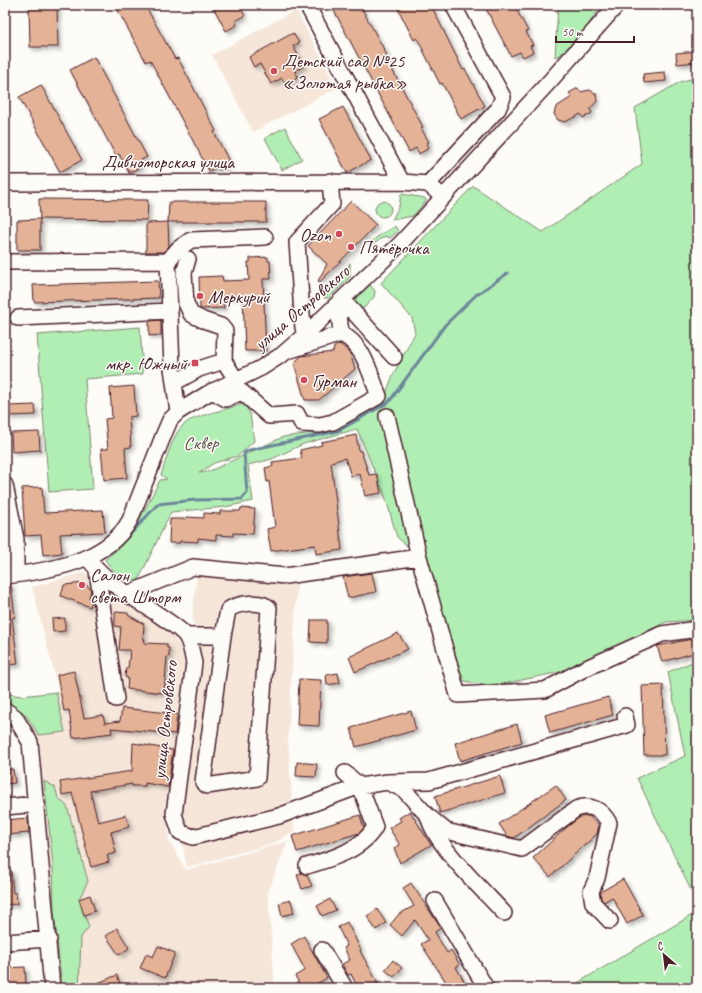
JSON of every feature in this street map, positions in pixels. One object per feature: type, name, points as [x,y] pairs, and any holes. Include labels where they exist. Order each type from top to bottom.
[{"type":"street","points":[[307,5],[402,182]]},
{"type":"street","points":[[442,196],[428,184],[498,109],[503,97],[454,5]]},
{"type":"street","name":"улица Островского","points":[[11,575],[50,569],[87,557],[103,549],[124,530],[130,520],[170,420],[178,412],[212,392],[237,381],[286,352],[341,306],[550,81],[617,5]]},
{"type":"street","points":[[307,333],[303,328],[297,242],[332,204],[330,181]]},
{"type":"street","name":"Дивноморская улица","points":[[5,183],[330,181],[402,182],[428,184]]},
{"type":"street","points":[[178,412],[174,383],[168,261],[178,249],[191,240],[265,237]]},
{"type":"street","points":[[188,260],[184,273],[186,303],[191,314],[221,326],[224,331],[224,361],[237,381]]},
{"type":"street","points":[[5,262],[168,261]]},
{"type":"street","points":[[341,334],[341,306],[348,307],[394,357]]},
{"type":"street","points":[[18,318],[170,311]]},
{"type":"street","points":[[212,392],[226,400],[242,392],[269,416],[297,414],[302,424],[320,425],[333,422],[378,396],[359,348],[351,338],[341,334],[286,352]]},
{"type":"street","points":[[174,383],[199,369],[224,361]]},
{"type":"street","points":[[387,416],[419,558],[458,695],[545,690],[584,669],[662,634],[697,629]]},
{"type":"street","points":[[5,485],[16,539],[11,575]]},
{"type":"street","name":"улица Островского","points":[[87,557],[97,571],[111,584],[173,625],[186,636],[191,649],[194,663],[174,814],[180,832],[192,837],[279,816],[360,786]]},
{"type":"street","points":[[127,594],[193,567],[285,576],[419,558]]},
{"type":"street","points":[[97,571],[116,699]]},
{"type":"street","points":[[244,603],[266,605],[269,608],[257,778],[207,786],[203,782],[223,636],[228,610],[235,605],[244,603]]},
{"type":"street","points":[[186,636],[223,636]]},
{"type":"street","points":[[5,710],[15,717],[30,742],[37,804],[52,988]]},
{"type":"street","points":[[360,786],[388,782],[429,781],[627,725],[625,716]]},
{"type":"street","points":[[307,866],[336,858],[370,836],[375,827],[360,786],[345,773]]},
{"type":"street","points":[[388,782],[404,790],[428,816],[446,831],[522,849],[576,809],[584,805],[597,810],[609,823],[597,878],[591,891],[593,903],[610,921]]},
{"type":"street","points":[[5,807],[37,804]]},
{"type":"street","points":[[428,816],[432,830],[440,843],[504,913]]},
{"type":"street","points":[[435,901],[486,988]]},
{"type":"street","points":[[5,942],[49,939]]},
{"type":"street","points":[[322,950],[345,988]]},
{"type":"shaded area","name":"Детский сад №25 «Золотая рыбка»","points":[[296,10],[337,88],[253,132],[212,55]]},
{"type":"shaded area","points":[[197,570],[297,585],[288,739],[294,831],[272,844],[187,867],[176,814],[199,635],[192,621]]},
{"type":"shaded area","points":[[84,572],[101,586],[170,628],[189,662],[168,819],[169,841],[186,870],[288,841],[268,892],[275,988],[59,988],[36,740],[5,704],[5,700],[59,692],[32,587]]},
{"type":"green space","points":[[558,5],[595,5],[598,10],[585,30],[559,56],[555,57]]},
{"type":"green space","name":"Сквер","points":[[697,77],[697,620],[666,622],[565,671],[493,686],[464,681],[416,533],[407,546],[397,537],[386,499],[357,429],[303,444],[272,459],[248,465],[253,501],[225,507],[171,512],[138,581],[117,575],[105,560],[122,545],[140,519],[160,480],[167,479],[161,475],[177,432],[182,426],[191,420],[205,415],[244,404],[250,414],[254,441],[238,456],[214,463],[199,473],[210,471],[283,437],[322,432],[384,399],[393,375],[415,333],[412,318],[381,283],[473,186],[543,232],[642,164],[635,108],[680,82]]},
{"type":"green space","points":[[285,127],[302,159],[282,170],[265,138]]},
{"type":"green space","points":[[401,194],[425,198],[426,201],[413,216],[392,220],[399,206]]},
{"type":"green space","points":[[380,201],[386,201],[391,206],[389,215],[386,217],[380,217],[375,212],[375,206]]},
{"type":"green space","points":[[395,226],[398,231],[390,238],[385,236],[374,244],[370,243],[381,234]]},
{"type":"green space","points":[[350,263],[350,277],[329,298],[324,298],[346,272]]},
{"type":"green space","points":[[370,285],[375,291],[374,297],[363,309],[357,308],[352,302]]},
{"type":"green space","points":[[140,327],[143,374],[85,379],[93,489],[49,492],[37,335]]},
{"type":"green space","points":[[697,660],[697,903],[637,778],[685,756],[668,672]]},
{"type":"green space","points":[[5,688],[8,694],[22,696],[56,692],[65,732],[39,735],[25,714],[5,701]]},
{"type":"green space","points":[[44,781],[55,787],[58,798],[67,806],[88,881],[79,899],[89,927],[81,937],[79,988],[62,988],[54,910],[53,864]]},
{"type":"green space","points":[[697,912],[697,988],[569,988]]},
{"type":"building","points":[[29,5],[57,5],[58,47],[30,47]]},
{"type":"building","points":[[115,5],[145,5],[175,59],[178,58],[216,131],[214,132],[229,161],[226,162],[228,166],[219,170],[217,167],[209,171],[150,60],[146,62]]},
{"type":"building","points":[[212,5],[239,5],[245,16],[235,21],[237,25],[226,31]]},
{"type":"building","points":[[331,5],[360,5],[423,127],[421,128],[429,142],[427,143],[429,148],[419,154],[416,148],[409,152]]},
{"type":"building","points":[[396,5],[431,5],[463,70],[465,69],[485,106],[461,119],[442,83],[440,84],[417,38],[414,40]]},
{"type":"building","points":[[484,5],[514,5],[528,31],[526,32],[533,45],[530,46],[533,52],[523,57],[520,52],[511,56]]},
{"type":"building","points":[[293,33],[299,43],[293,46],[304,66],[295,71],[298,77],[285,84],[282,78],[271,84],[260,64],[254,67],[249,57]]},
{"type":"building","points":[[697,51],[697,62],[677,64],[676,53]]},
{"type":"building","points":[[94,57],[147,157],[139,161],[142,166],[129,173],[119,154],[116,156],[70,70]]},
{"type":"building","points":[[665,72],[666,81],[644,83],[643,74]]},
{"type":"building","points":[[41,85],[82,160],[60,172],[19,97]]},
{"type":"building","points":[[578,88],[580,92],[590,90],[596,94],[597,101],[590,109],[592,113],[583,118],[581,114],[565,122],[558,120],[554,114],[556,107],[572,97],[569,93]]},
{"type":"building","points":[[343,107],[371,160],[347,173],[319,119]]},
{"type":"building","points":[[39,199],[148,200],[147,220],[40,219]]},
{"type":"building","points":[[351,201],[376,225],[320,282],[318,281],[327,264],[308,246]]},
{"type":"building","points":[[169,202],[266,202],[266,222],[168,222]]},
{"type":"building","points":[[40,219],[40,250],[17,250],[17,220]]},
{"type":"building","points":[[168,222],[169,246],[164,252],[146,252],[146,223]]},
{"type":"building","points":[[268,257],[268,261],[270,261],[271,279],[263,279],[266,351],[245,351],[243,296],[223,297],[224,308],[200,309],[199,277],[222,276],[223,281],[249,280],[248,262],[250,262],[250,258]]},
{"type":"building","points":[[158,281],[159,298],[34,302],[33,285]]},
{"type":"building","points":[[161,320],[161,335],[149,336],[149,321]]},
{"type":"building","points":[[340,344],[350,353],[355,369],[319,400],[305,400],[294,363],[301,356],[333,352],[334,347]]},
{"type":"building","points":[[134,386],[136,416],[129,417],[131,447],[125,448],[127,478],[104,480],[101,449],[108,449],[105,419],[112,418],[110,388]]},
{"type":"building","points":[[35,405],[36,415],[8,416],[7,406]]},
{"type":"building","points":[[39,432],[40,450],[12,452],[11,433]]},
{"type":"building","points":[[356,435],[359,451],[361,451],[369,475],[377,474],[381,493],[365,496],[360,474],[351,476],[345,458],[331,462],[342,550],[316,554],[315,545],[271,551],[267,529],[275,527],[269,481],[267,482],[265,468],[273,466],[272,462],[302,458],[300,450],[322,445],[321,442]]},
{"type":"building","points":[[42,487],[44,513],[103,510],[105,532],[60,534],[62,553],[43,555],[41,535],[25,536],[22,488]]},
{"type":"building","points":[[241,508],[255,509],[253,534],[233,533],[233,536],[216,535],[216,540],[198,538],[198,542],[180,541],[180,543],[169,543],[170,519],[185,519],[186,517],[204,518],[204,513],[220,514],[220,511],[240,511]]},
{"type":"building","points":[[372,573],[376,592],[348,598],[343,577]]},
{"type":"building","points":[[85,583],[91,590],[89,598],[92,600],[90,607],[61,596],[64,585]]},
{"type":"building","points":[[11,584],[15,617],[12,618],[18,664],[5,665],[5,585]]},
{"type":"building","points":[[115,612],[128,613],[128,615],[144,624],[144,643],[167,644],[167,648],[169,648],[169,657],[167,657],[164,693],[127,689],[128,678],[125,677],[126,668],[128,668],[130,650],[119,650],[121,627],[115,626]]},
{"type":"building","points":[[65,618],[65,631],[53,632],[52,619]]},
{"type":"building","points":[[311,620],[327,620],[327,643],[310,642]]},
{"type":"building","points":[[398,633],[408,649],[355,672],[349,657]]},
{"type":"building","points":[[697,638],[697,652],[662,662],[657,646]]},
{"type":"building","points":[[74,671],[84,718],[103,715],[105,723],[120,721],[122,708],[177,714],[175,734],[111,728],[112,733],[73,738],[69,710],[64,711],[57,675]]},
{"type":"building","points":[[338,673],[340,683],[327,685],[326,675]]},
{"type":"building","points":[[299,679],[321,680],[319,726],[297,725]]},
{"type":"building","points":[[663,685],[665,755],[644,755],[642,686]]},
{"type":"building","points":[[608,697],[613,715],[550,733],[545,715]]},
{"type":"building","points":[[411,711],[416,730],[356,747],[351,728]]},
{"type":"building","points":[[517,724],[522,742],[460,761],[455,743]]},
{"type":"building","points":[[133,743],[173,750],[168,787],[145,783],[145,786],[132,786],[132,784],[90,791],[98,822],[126,815],[129,827],[111,832],[116,853],[107,855],[109,862],[91,867],[72,793],[62,795],[60,782],[132,771]]},
{"type":"building","points":[[297,762],[317,764],[316,777],[296,776]]},
{"type":"building","points":[[5,769],[13,769],[15,783],[5,784]]},
{"type":"building","points":[[500,776],[505,793],[440,813],[435,796]]},
{"type":"building","points":[[556,785],[566,800],[514,838],[507,836],[499,824]]},
{"type":"building","points":[[410,811],[431,845],[400,863],[394,848],[400,845],[389,828],[401,821],[399,818]]},
{"type":"building","points":[[360,815],[364,828],[359,833],[297,852],[292,836]]},
{"type":"building","points":[[589,816],[599,825],[597,834],[550,877],[533,858],[580,817]]},
{"type":"building","points":[[28,818],[29,833],[5,835],[5,820]]},
{"type":"building","points":[[5,870],[11,870],[13,893],[16,893],[17,904],[5,905]]},
{"type":"building","points":[[302,873],[307,875],[312,886],[302,889],[297,875]]},
{"type":"building","points":[[623,879],[643,915],[627,924],[612,897],[604,902],[601,899],[600,892]]},
{"type":"building","points":[[411,883],[441,928],[435,932],[447,953],[451,950],[460,965],[456,967],[468,988],[450,988],[421,944],[428,940],[415,920],[402,936],[390,925],[399,914],[414,906],[403,888]]},
{"type":"building","points":[[90,895],[95,911],[84,915],[79,899]]},
{"type":"building","points":[[330,899],[336,910],[322,916],[317,906]]},
{"type":"building","points":[[291,900],[294,913],[282,916],[279,903]]},
{"type":"building","points":[[377,909],[386,923],[376,930],[367,916]]},
{"type":"building","points":[[347,922],[361,950],[360,951],[378,983],[368,988],[358,988],[351,974],[348,975],[342,964],[350,960],[344,948],[347,946],[338,927]]},
{"type":"building","points":[[117,928],[129,948],[119,955],[106,936]]},
{"type":"building","points":[[304,936],[327,978],[309,988],[302,988],[295,976],[305,970],[291,944]]},
{"type":"building","points":[[158,946],[175,953],[165,978],[140,968],[146,954],[153,957]]},
{"type":"building","points":[[393,960],[402,968],[394,977],[385,970]]},
{"type":"building","points":[[25,967],[26,984],[5,986],[5,968]]},
{"type":"building","points":[[117,975],[122,988],[86,988]]},
{"type":"waterway","points":[[125,540],[158,504],[195,500],[242,499],[247,493],[244,453],[249,450],[338,431],[389,402],[445,325],[476,295],[508,273]]},
{"type":"place","name":"Детский сад №25 «Золотая рыбка»","points":[[274,71]]},
{"type":"place","name":"Ozon","points":[[339,234]]},
{"type":"place","name":"Пятёрочка","points":[[351,247]]},
{"type":"place","name":"Меркурий","points":[[200,296]]},
{"type":"place","name":"мкр. Южный","points":[[195,363]]},
{"type":"place","name":"Гурман","points":[[304,380]]},
{"type":"place","name":"Салон света Шторм","points":[[82,585]]}]
